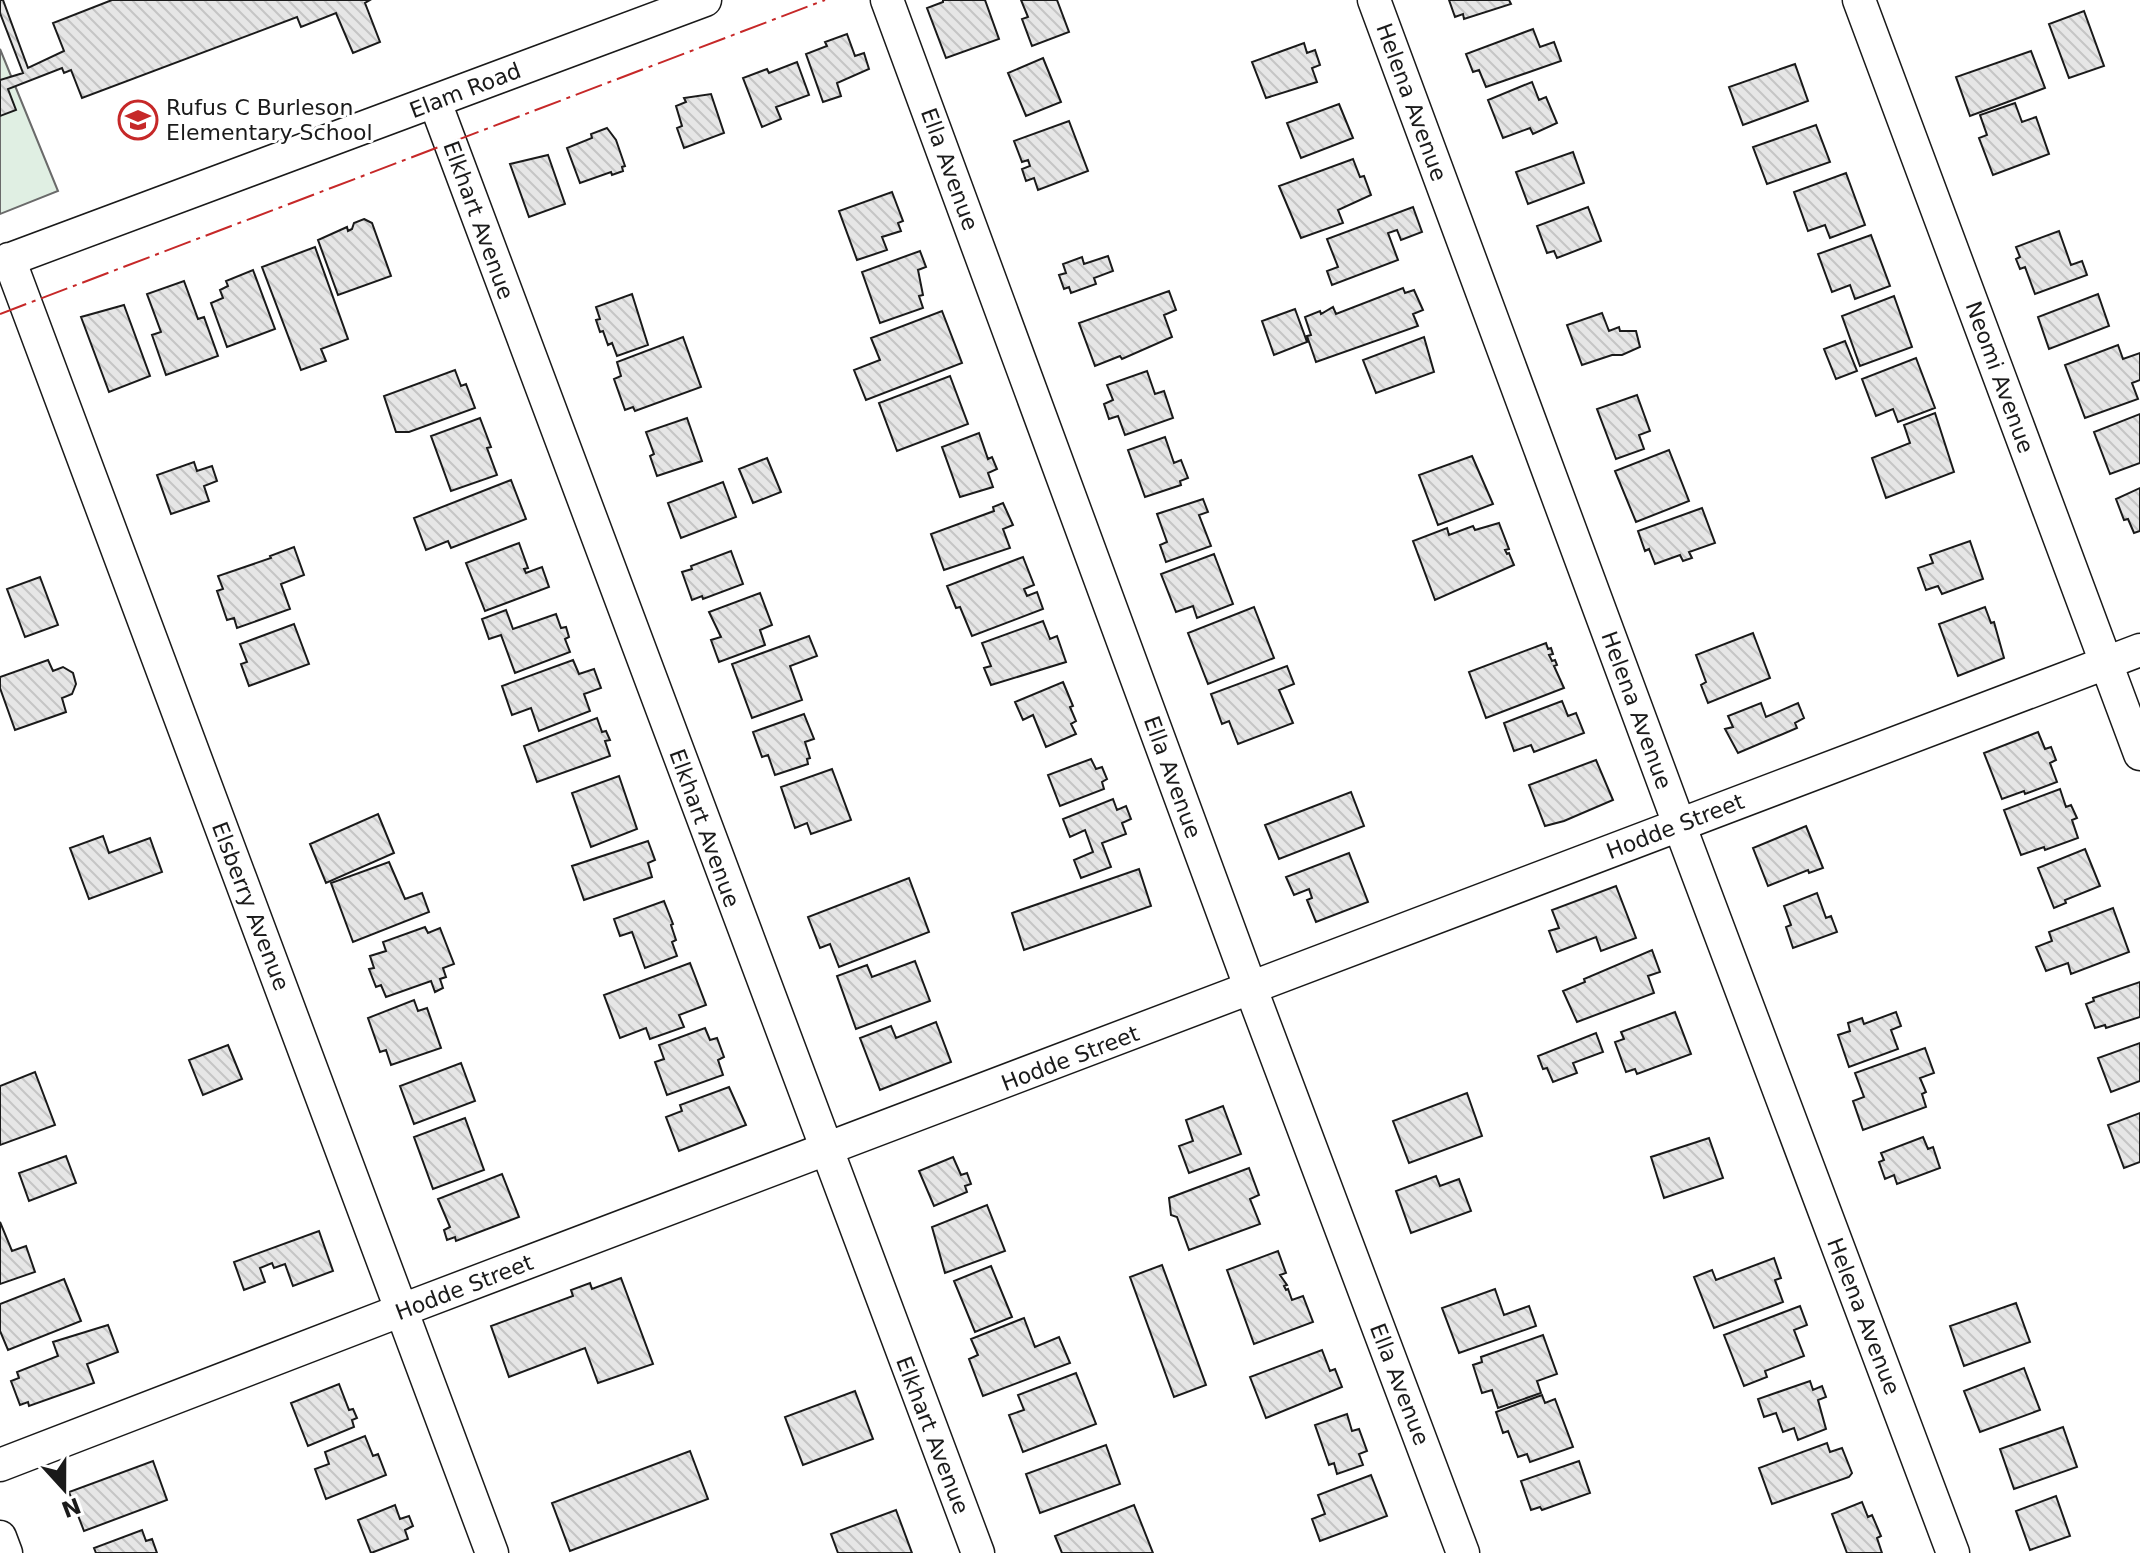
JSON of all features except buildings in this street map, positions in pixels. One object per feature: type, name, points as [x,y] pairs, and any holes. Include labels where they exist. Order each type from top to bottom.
[{"type":"street","name":"Elam Road","points":[[4,261],[705,0]]},
{"type":"street","name":"Ella Avenue","points":[[887,0],[1251,989],[1463,1553]]},
{"type":"street","name":"Helena Avenue","points":[[1374,0],[1953,1553]]},
{"type":"street","name":"Neomi Avenue","points":[[1859,0],[2140,754]]},
{"type":"street","name":"Elkhart Avenue","points":[[435,102],[978,1553]]},
{"type":"street","name":"Elsberry Avenue","points":[[4,261],[492,1553]]},
{"type":"street","name":"Hodde Street","points":[[0,1465],[2140,650]]},
{"type":"street","points":[[0,1537],[6,1553]]},
{"type":"green space","points":[[0,49],[58,191],[0,214]]},
{"type":"power","points":[[0,314],[825,0]]},
{"type":"place","name":"Rufus C Burleson Elementary School","points":[[138,120]]}]
